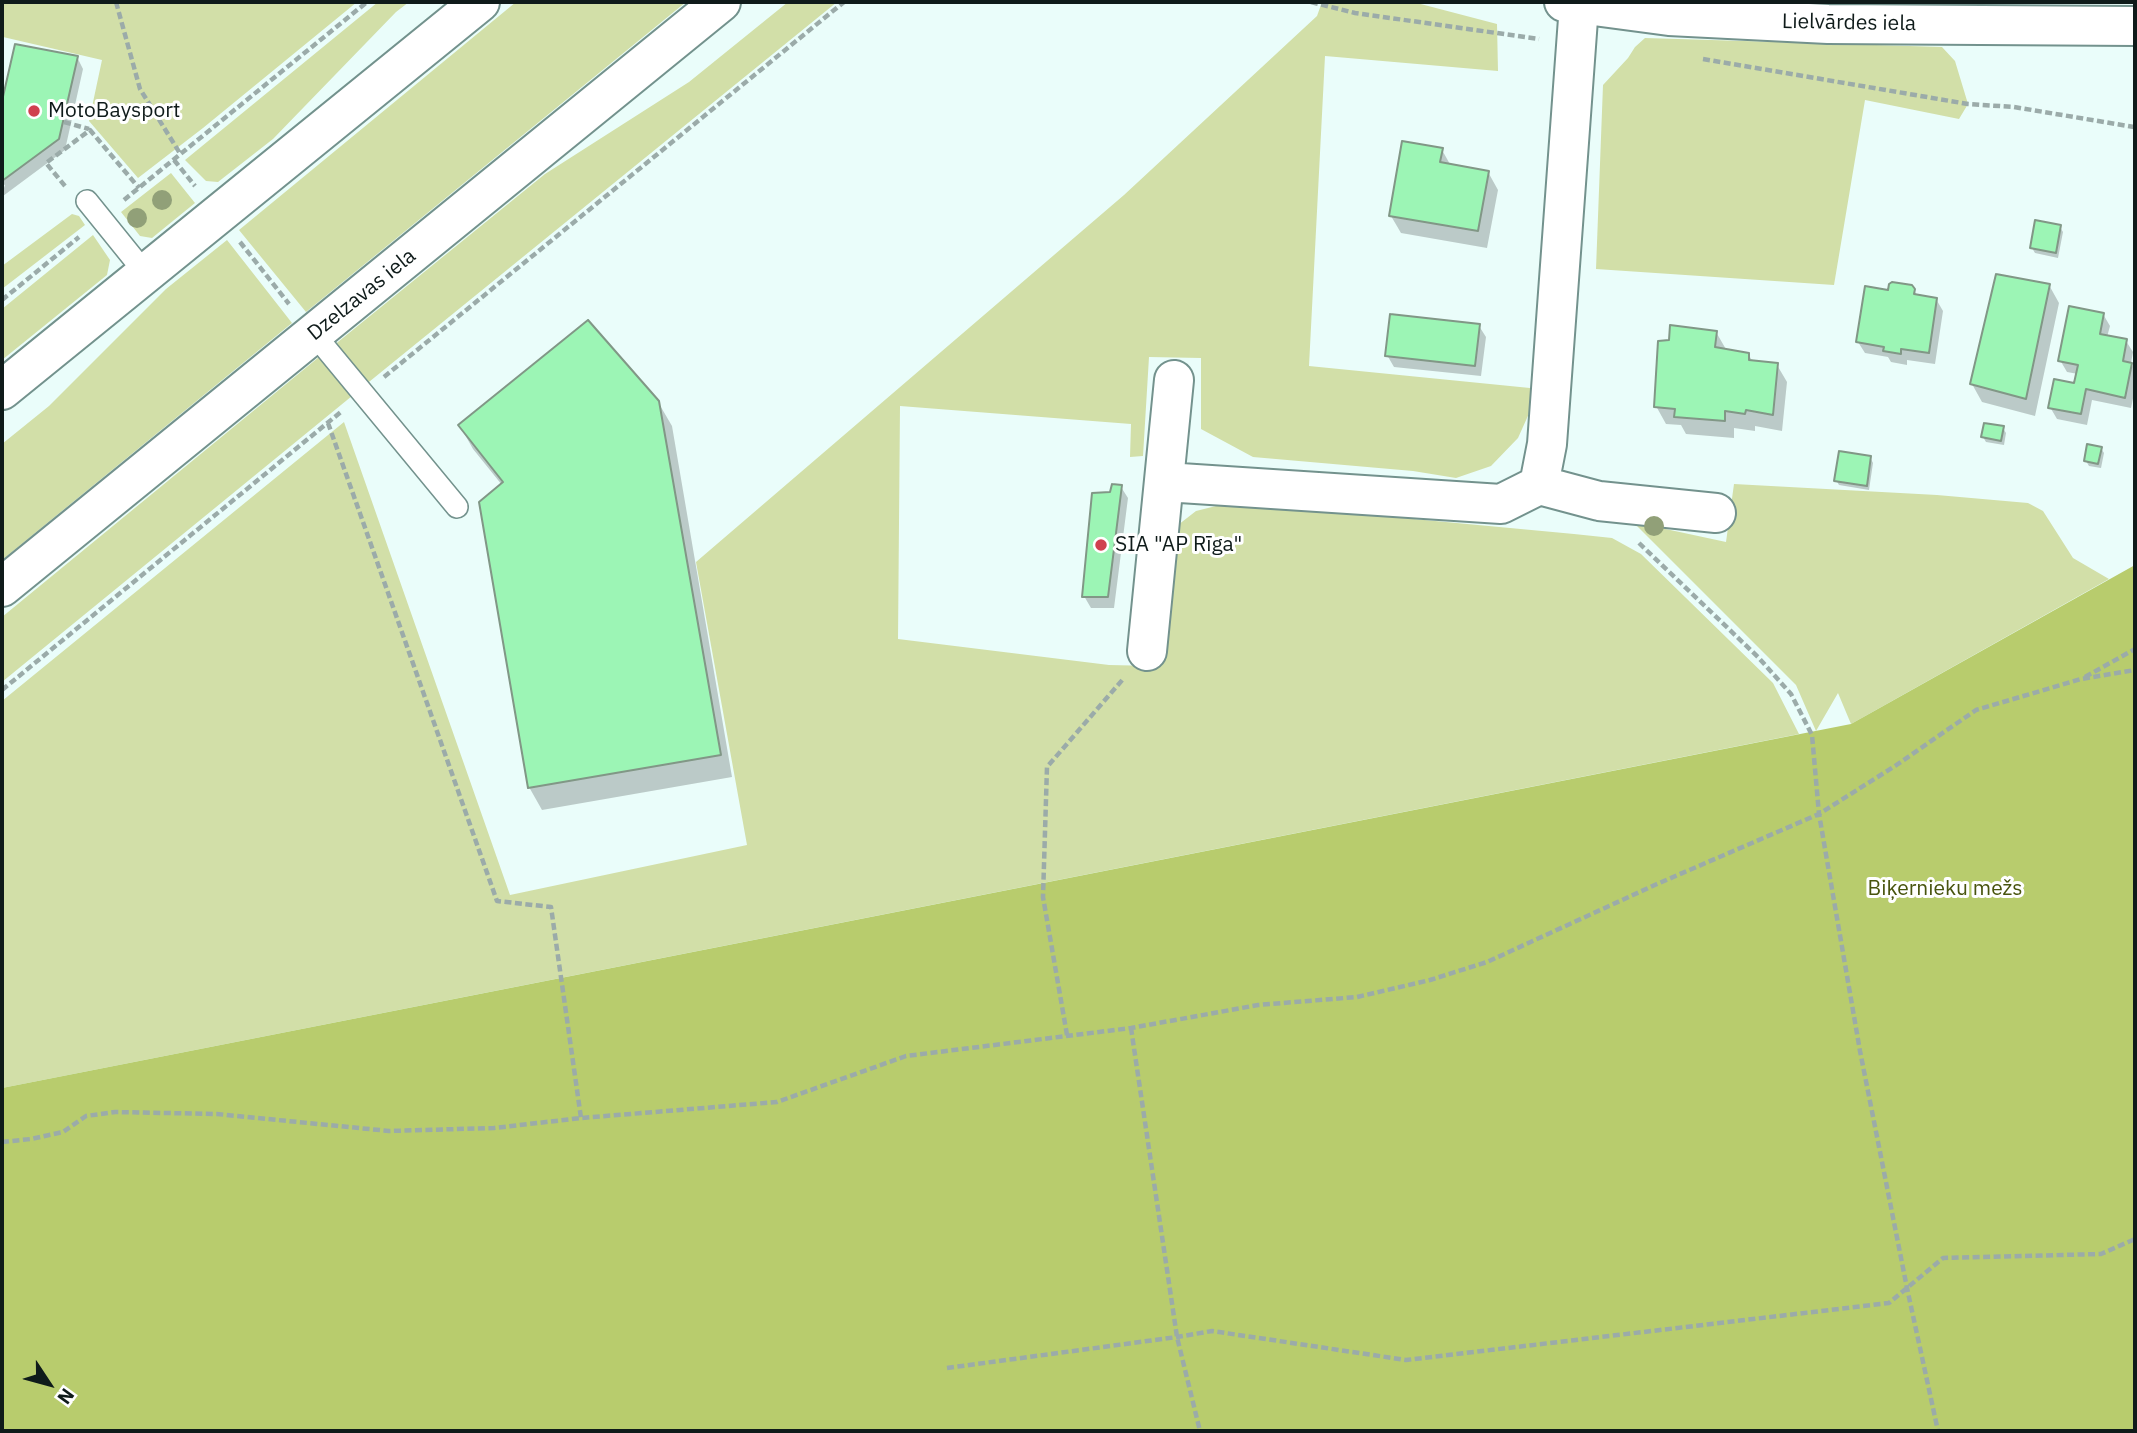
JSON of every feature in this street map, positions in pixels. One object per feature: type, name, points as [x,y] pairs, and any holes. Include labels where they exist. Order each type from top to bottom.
[{"type":"street","points":[[2,390],[480,2]]},
{"type":"street","name":"Dzelzavas iela","points":[[2,587],[721,2]]},
{"type":"street","points":[[1539,485],[1547,444],[1575,44],[1572,3]]},
{"type":"street","name":"Lielvārdes iela","points":[[1572,3],[1668,16],[1815,23],[2112,18]]},
{"type":"street","points":[[1147,651],[1174,380]]},
{"type":"street","points":[[1165,482],[1501,504],[1539,485],[1599,501],[1716,513]]},
{"type":"lane","points":[[78,196],[146,274]]},
{"type":"lane","points":[[314,334],[457,507]]},
{"type":"path","points":[[116,2],[140,89],[181,155]]},
{"type":"path","points":[[119,9],[121,2]]},
{"type":"path","points":[[2,300],[367,2]]},
{"type":"path","points":[[2,690],[844,2]]},
{"type":"path","points":[[1311,2],[1355,13],[1575,44]]},
{"type":"path","points":[[1701,58],[1968,104],[2014,107],[2134,127]]},
{"type":"path","points":[[64,122],[90,130],[139,188]]},
{"type":"path","points":[[78,196],[46,163],[90,130]]},
{"type":"path","points":[[174,160],[314,334]]},
{"type":"path","points":[[328,423],[497,901],[551,907],[581,1118]]},
{"type":"path","points":[[1599,501],[1619,524],[1758,657],[1791,694],[1812,735],[1819,814],[1860,1051],[1938,1431]]},
{"type":"path","points":[[2081,679],[2135,649]]},
{"type":"path","points":[[1066,1035],[1043,897],[1047,767],[1147,651]]},
{"type":"path","points":[[2,1142],[62,1132],[86,1116],[115,1112],[217,1114],[389,1131],[494,1128],[778,1102],[906,1056],[1131,1028],[1258,1005],[1357,997],[1430,980],[1487,962],[1819,814],[1976,710],[2081,679],[2135,670]]},
{"type":"path","points":[[1131,1028],[1177,1337],[1200,1431]]},
{"type":"path","points":[[947,1368],[1212,1331],[1406,1360],[1889,1303],[1943,1258],[2101,1254],[2135,1239]]},
{"type":"green space","points":[[2,2],[357,2],[138,178],[89,121],[102,60],[3,37],[2,39]]},
{"type":"green space","points":[[378,2],[409,2],[396,12],[273,139],[218,182],[206,181],[185,160]]},
{"type":"green space","points":[[516,2],[686,2],[306,312],[239,230]]},
{"type":"green space","points":[[788,2],[837,2],[364,386],[333,346],[545,174],[689,82]]},
{"type":"green space","points":[[1322,2],[1413,2],[1497,24],[1498,71],[1325,56],[1309,366],[1540,389],[1518,438],[1491,466],[1456,478],[1413,471],[1253,457],[1201,429],[1201,358],[1149,357],[1143,456],[1130,457],[1131,424],[900,406],[898,639],[1109,665],[1156,666],[1178,525],[1196,511],[1232,502],[1612,538],[1641,554],[1773,683],[1799,734],[2,1088],[2,701],[344,422],[510,895],[747,845],[696,562],[1124,195],[1317,16]]},
{"type":"green space","points":[[1645,38],[1942,47],[1955,61],[1968,104],[1959,119],[1865,100],[1834,285],[1596,269],[1603,85]]},
{"type":"green space","points":[[171,173],[195,203],[152,238],[140,236],[121,212]]},
{"type":"green space","points":[[72,214],[79,216],[85,225],[2,289],[2,266]]},
{"type":"green space","points":[[93,235],[110,260],[107,275],[2,360],[2,309]]},
{"type":"green space","points":[[227,240],[292,323],[2,560],[2,444],[49,406],[166,289]]},
{"type":"green space","points":[[319,357],[352,396],[2,682],[2,617]]},
{"type":"green space","points":[[1734,484],[1937,495],[2028,503],[2043,511],[2073,558],[2109,579],[1851,724],[1838,693],[1816,731],[1796,685],[1633,522],[1726,542]]},
{"type":"green space","name":"Biķernieku mežs","points":[[2135,565],[2135,1431],[2,1431],[2,1088],[1851,724]]},
{"type":"building","name":"MotoBaysport","points":[[15,44],[78,56],[59,139],[2,181],[2,101]]},
{"type":"building","points":[[1402,141],[1443,148],[1440,162],[1489,171],[1478,231],[1389,216]]},
{"type":"building","points":[[2035,220],[2061,225],[2056,253],[2030,248]]},
{"type":"building","points":[[1996,274],[2050,284],[2026,399],[1970,384]]},
{"type":"building","points":[[1892,282],[1912,285],[1914,294],[1937,298],[1929,353],[1901,349],[1901,354],[1883,351],[1884,347],[1856,342],[1865,286],[1888,290]]},
{"type":"building","points":[[2069,306],[2104,313],[2100,334],[2127,339],[2123,361],[2132,363],[2125,398],[2086,389],[2081,414],[2048,408],[2054,379],[2074,383],[2078,365],[2058,361]]},
{"type":"building","points":[[1390,314],[1480,324],[1475,366],[1385,356]]},
{"type":"building","points":[[588,320],[659,401],[721,755],[528,788],[479,502],[503,482],[458,425]]},
{"type":"building","points":[[1670,325],[1717,331],[1715,347],[1749,353],[1749,360],[1778,363],[1773,415],[1746,410],[1745,414],[1725,411],[1725,421],[1674,417],[1675,409],[1654,407],[1658,341],[1669,340]]},
{"type":"building","points":[[1984,423],[2004,426],[2001,441],[1981,437]]},
{"type":"building","points":[[2087,444],[2102,447],[2098,464],[2084,461]]},
{"type":"building","points":[[1839,451],[1871,456],[1867,486],[1834,481]]},
{"type":"building","name":"SIA \"AP Rīga\"","points":[[1112,484],[1122,485],[1108,597],[1082,597],[1092,493],[1110,492]]},
{"type":"place","name":"MotoBaysport","points":[[34,111]]},
{"type":"place","name":"SIA \"AP Rīga\"","points":[[1101,545]]}]
